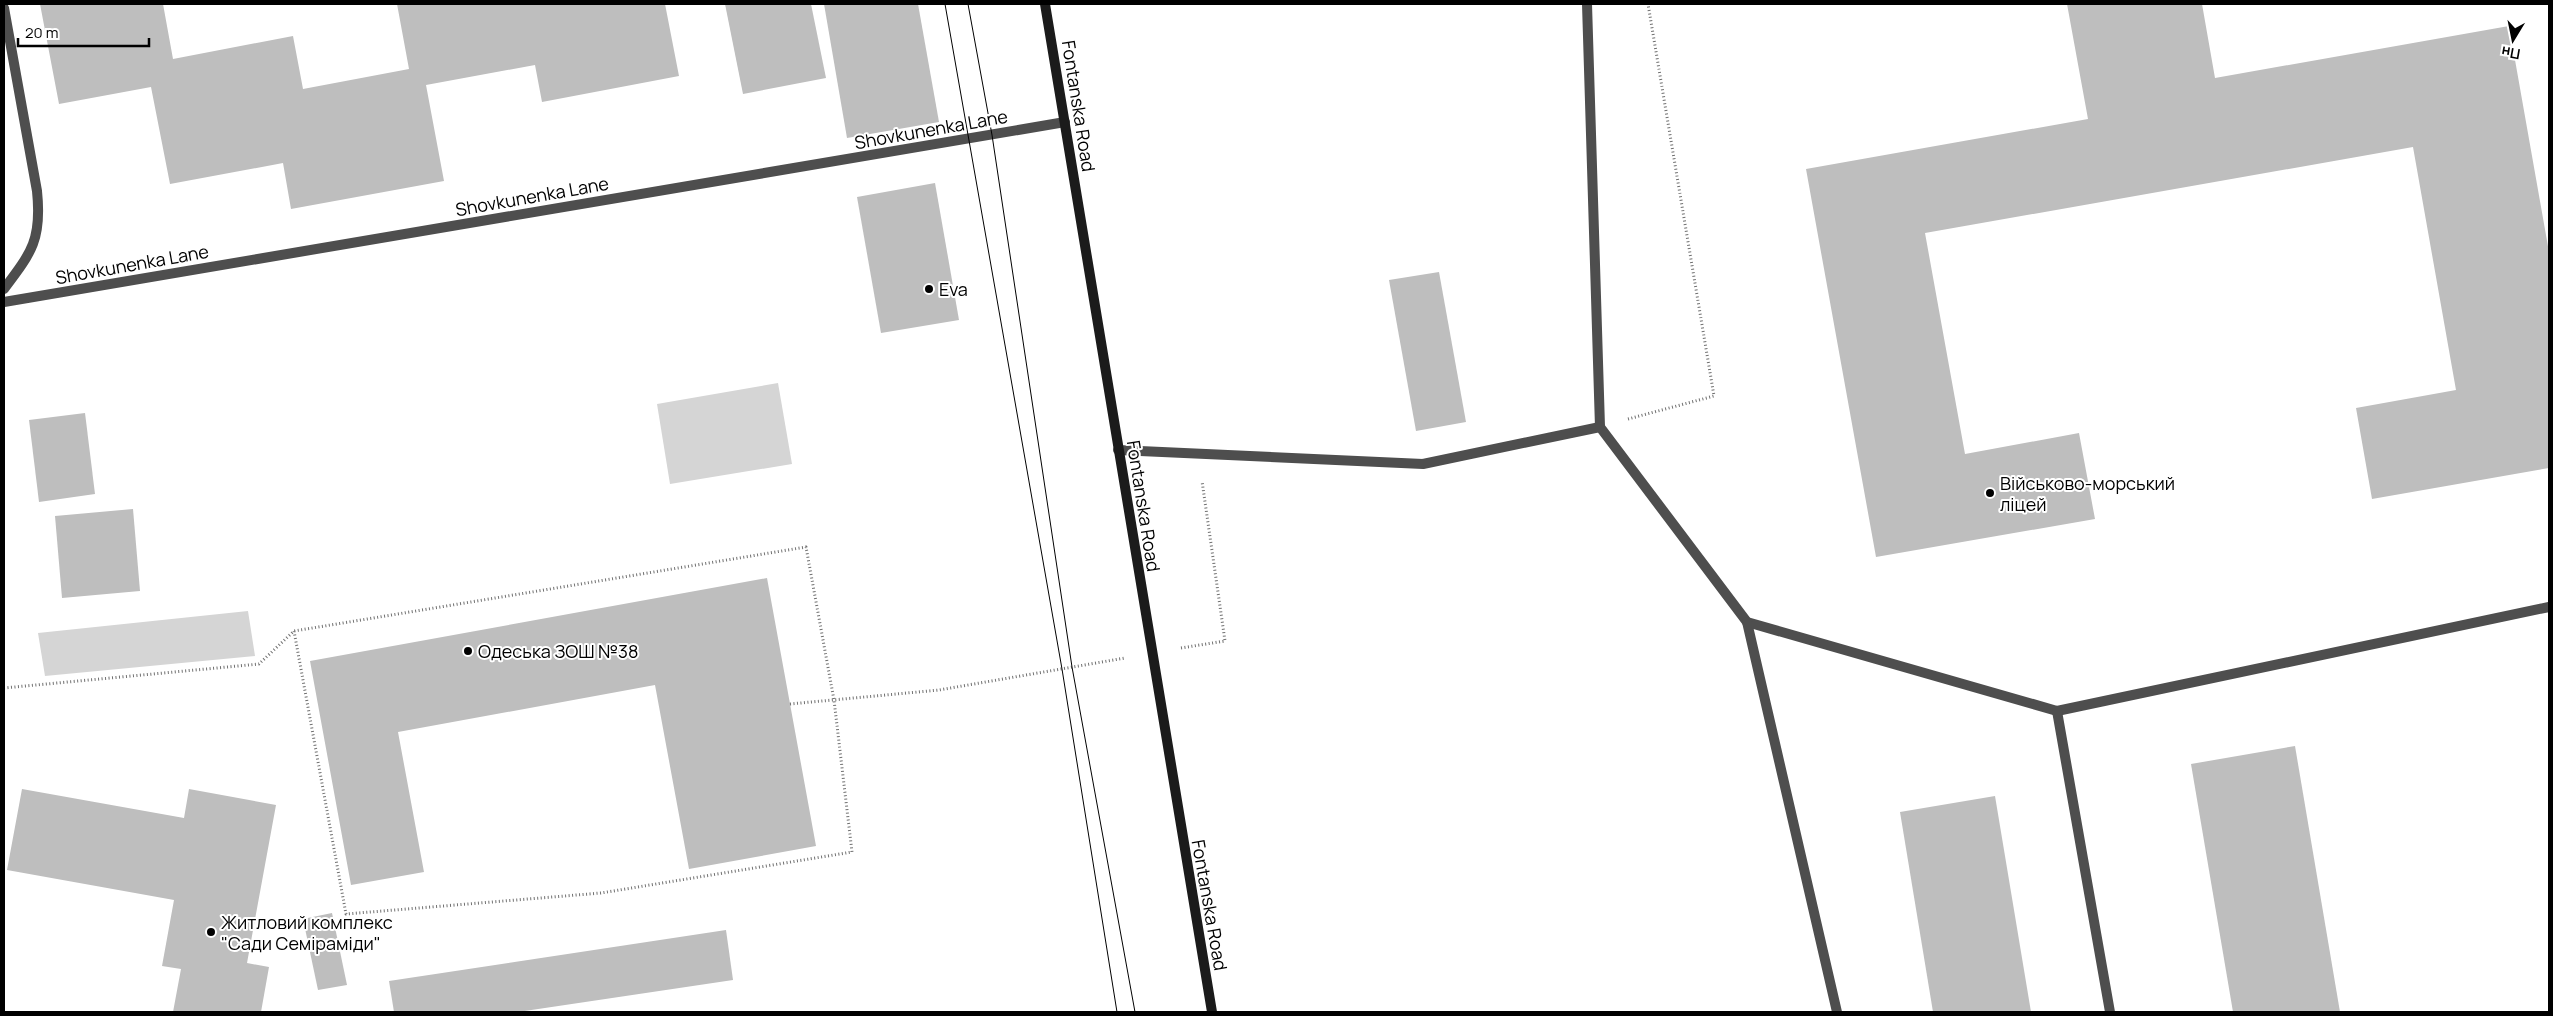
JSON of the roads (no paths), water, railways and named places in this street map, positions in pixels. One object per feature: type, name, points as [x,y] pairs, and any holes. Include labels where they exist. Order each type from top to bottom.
[{"type":"main road","name":"Fontanska Road","points":[[1045,4],[1212,1012]]},
{"type":"street","points":[[1587,4],[1600,427],[1747,622],[1837,1012]]},
{"type":"street","points":[[4,8],[40,216],[36,238],[27,259],[4,289]]},
{"type":"street","name":"Shovkunenka Lane","points":[[4,302],[1065,122]]},
{"type":"street","points":[[1118,450],[1423,464],[1600,427]]},
{"type":"street","points":[[1747,622],[2057,710],[2549,608]]},
{"type":"street","points":[[2057,710],[2110,1012]]},
{"type":"tram line","points":[[945,4],[1062,669],[1117,1012]]},
{"type":"tram line","points":[[968,4],[992,135],[1072,667],[1135,1012]]},
{"type":"place","name":"Eva","points":[[929,289]]},
{"type":"place","name":"Військово-морський ліцей","points":[[1990,493]]},
{"type":"place","name":"Одеська ЗОШ №38","points":[[468,651]]},
{"type":"place","name":"Житловий комплекс \"Сади Семіраміди\"","points":[[211,932]]}]
